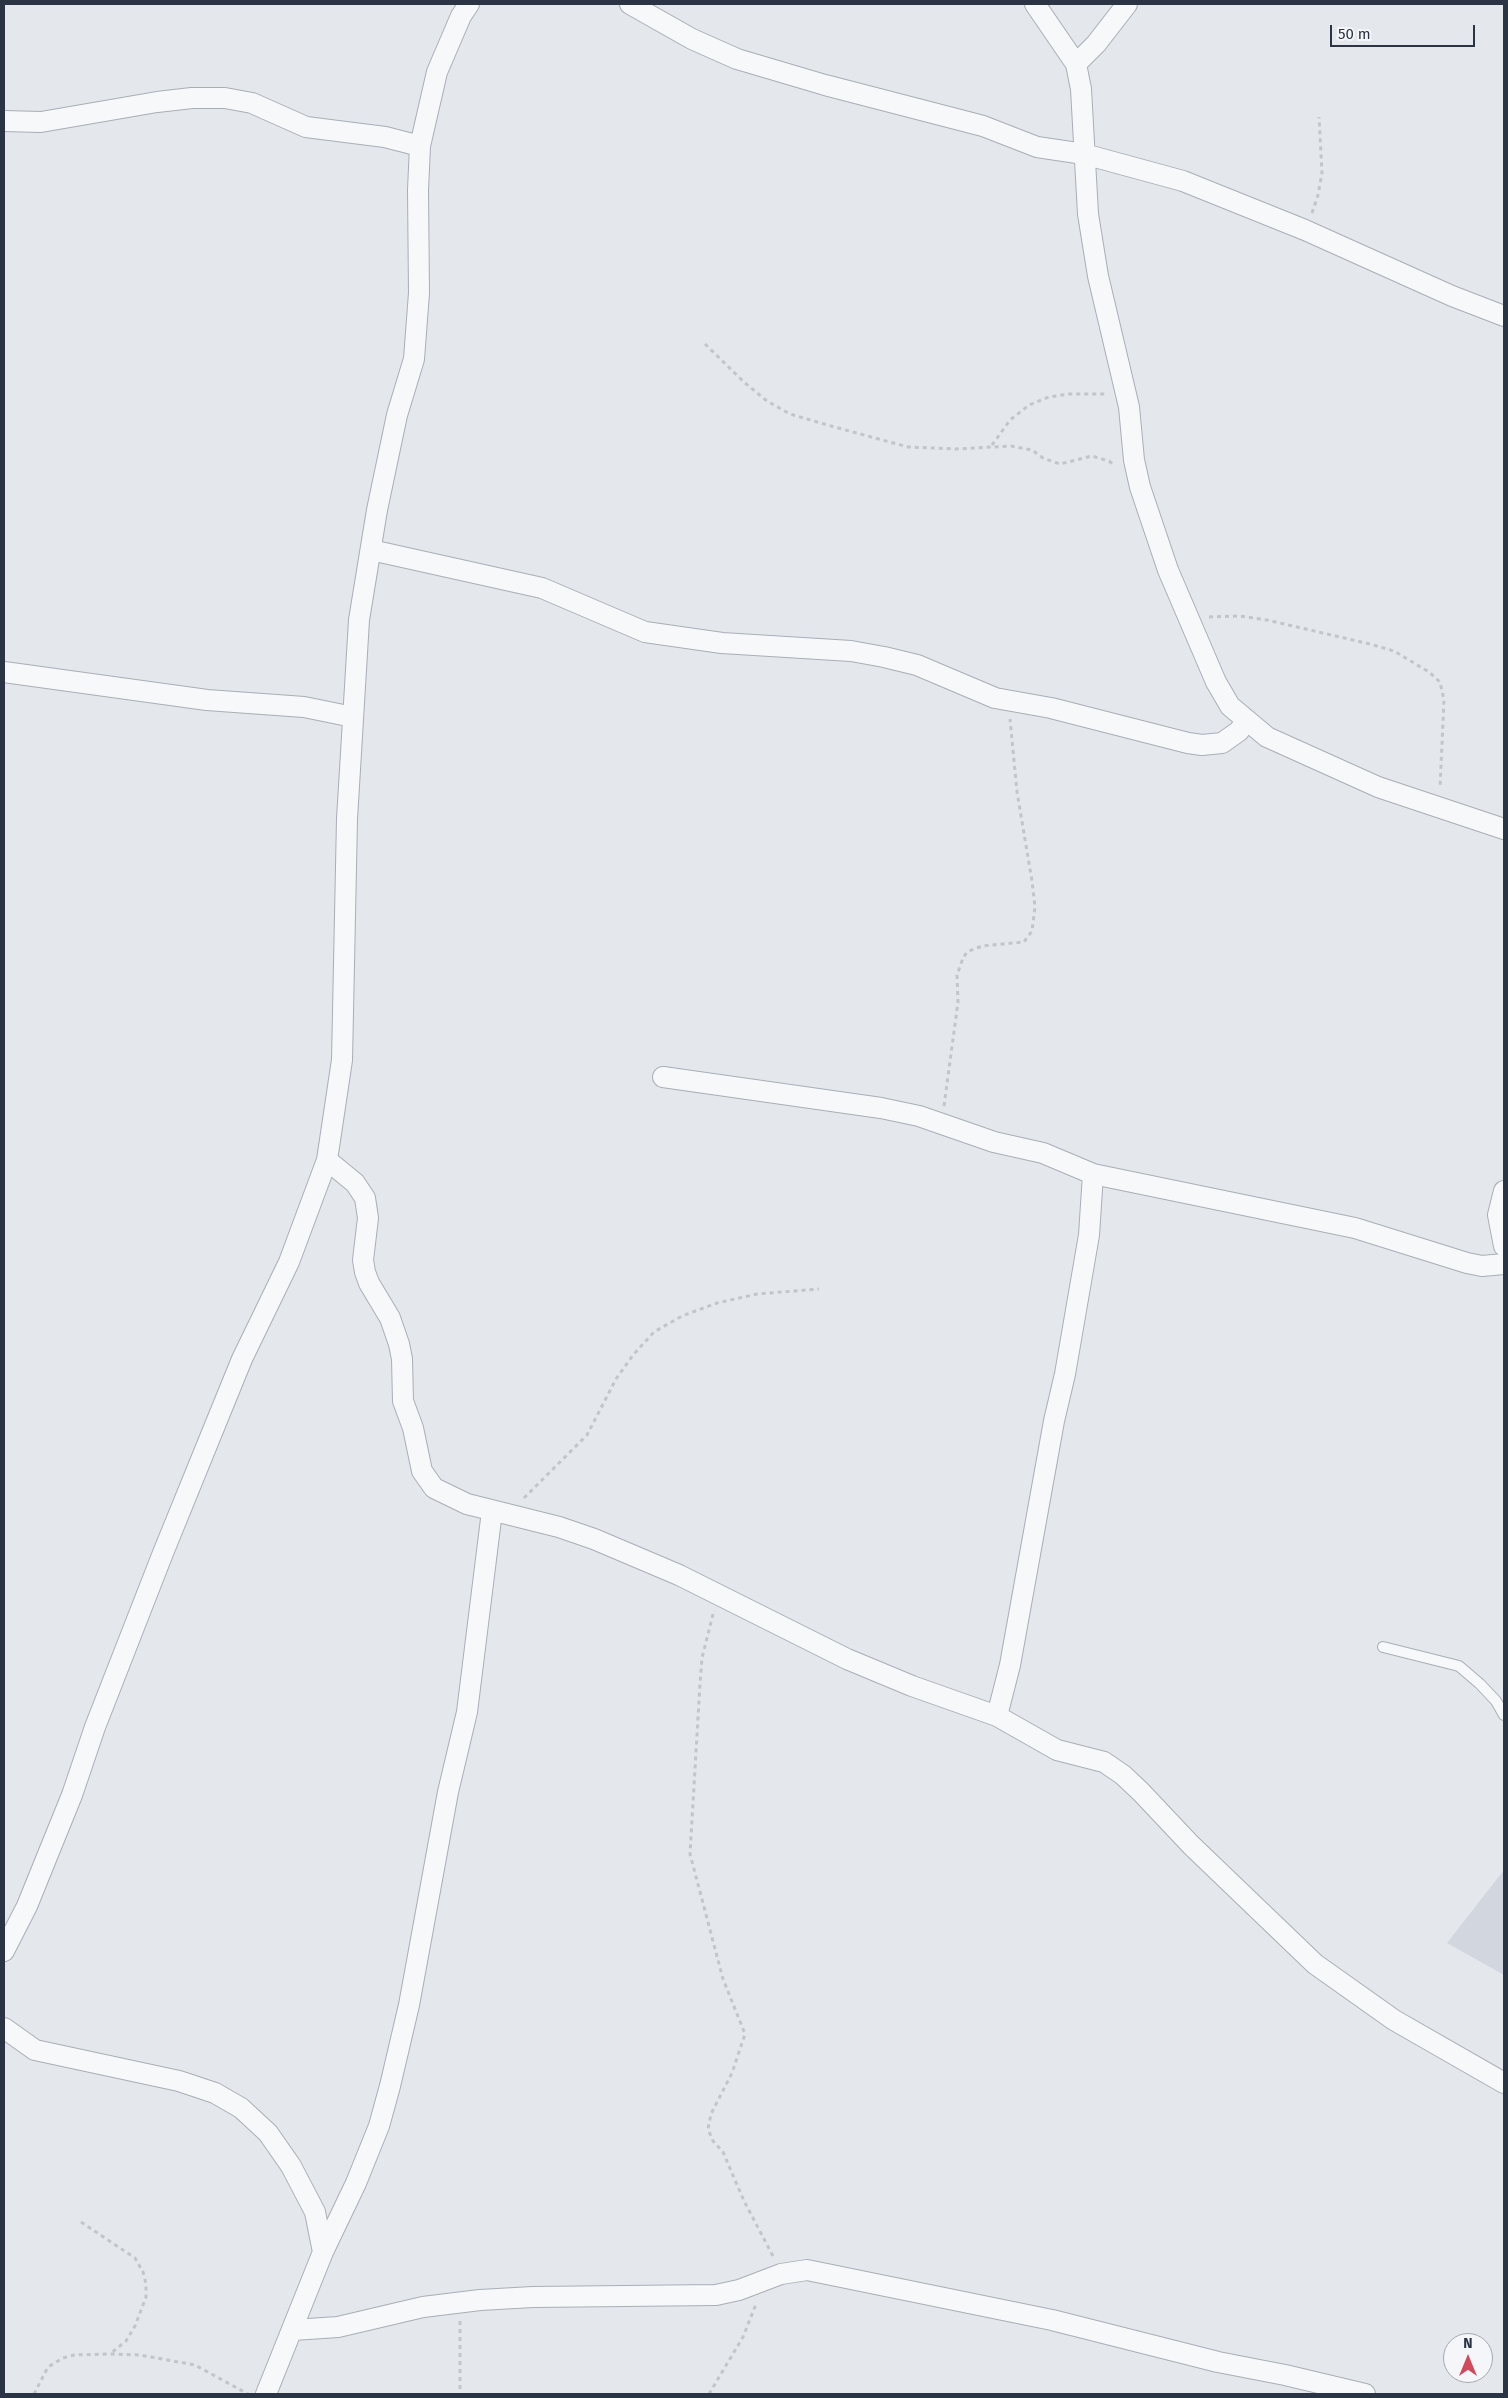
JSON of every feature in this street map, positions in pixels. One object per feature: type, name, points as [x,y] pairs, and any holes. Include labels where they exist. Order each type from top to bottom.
[{"type":"street","points":[[4,1951],[27,1906],[68,1804],[95,1727],[163,1553],[242,1358],[289,1262],[326,1160],[342,1060],[347,819],[359,620],[398,415],[414,359],[419,294],[418,190],[420,146],[437,72],[461,16],[469,4]]},
{"type":"street","points":[[630,4],[692,39],[738,59],[824,85],[983,126],[1037,147],[1084,154],[1183,181],[1305,230],[1443,292],[1504,316]]},
{"type":"street","points":[[1035,4],[1076,64],[1081,89],[1088,214],[1098,276],[1125,394],[1140,486],[1168,570],[1216,682],[1230,706],[1267,736],[1378,787],[1504,829]]},
{"type":"street","points":[[1076,64],[1096,44],[1127,4]]},
{"type":"street","points":[[4,121],[41,122],[166,101],[192,98],[225,98],[252,103],[306,127],[385,137],[420,146]]},
{"type":"street","points":[[371,550],[542,588],[645,632],[722,643],[851,651],[884,657],[917,665],[1007,701],[1050,708],[1202,745],[1222,743],[1239,731],[1246,720]]},
{"type":"street","points":[[4,672],[207,700],[304,707],[354,717]]},
{"type":"street","points":[[663,1077],[881,1108],[944,1124],[994,1142],[1043,1153],[1093,1174],[1355,1228],[1467,1263],[1482,1266],[1504,1264]]},
{"type":"street","points":[[326,1160],[355,1183],[365,1198],[368,1218],[363,1260],[365,1272],[369,1283],[390,1318],[399,1344],[402,1364],[402,1396],[413,1428],[425,1477],[439,1491],[467,1504],[559,1527],[594,1539],[718,1594],[847,1659],[912,1686],[997,1716],[1050,1747],[1071,1755],[1104,1762],[1123,1775],[1191,1845],[1315,1964],[1394,2020],[1504,2083]]},
{"type":"street","points":[[997,1716],[1010,1665],[1052,1431],[1068,1356],[1089,1235],[1093,1174]]},
{"type":"street","points":[[1504,1191],[1498,1215],[1504,1246]]},
{"type":"street","points":[[266,2394],[323,2252],[356,2184],[378,2126],[404,2030],[448,1792],[467,1712],[500,1513]]},
{"type":"street","points":[[4,2028],[35,2050],[179,2081],[215,2093],[241,2108],[256,2119],[291,2166],[315,2212],[323,2252]]},
{"type":"street","points":[[293,2330],[338,2327],[424,2307],[460,2303],[533,2297],[698,2297],[728,2294],[782,2274],[808,2270],[824,2272],[905,2292],[1052,2320],[1218,2362],[1285,2375],[1365,2394]]},
{"type":"lane","points":[[1384,1648],[1459,1666],[1496,1700],[1504,1715]]},
{"type":"path","points":[[1305,230],[1320,186],[1319,117]]},
{"type":"path","points":[[705,344],[744,383],[767,401],[790,414],[908,447],[956,449],[992,446],[1022,448],[1060,464],[1098,456],[1128,474],[1140,486]]},
{"type":"path","points":[[992,446],[1010,420],[1029,405],[1049,397],[1070,394],[1125,394]]},
{"type":"path","points":[[1188,619],[1240,616],[1267,620],[1370,644],[1394,652],[1429,672],[1440,682],[1444,700],[1443,750],[1438,807]]},
{"type":"path","points":[[944,1124],[946,1081],[958,1002],[957,975],[962,958],[967,952],[982,946],[1024,942],[1030,937],[1033,925],[1035,906],[1007,701]]},
{"type":"path","points":[[500,1513],[539,1481],[587,1435],[616,1379],[632,1355],[654,1332],[682,1316],[717,1303],[757,1294],[819,1290]]},
{"type":"path","points":[[718,1594],[702,1667],[691,1810],[690,1854],[723,1979],[744,2034],[732,2073],[711,2114],[708,2128],[713,2141],[723,2152],[744,2201],[782,2274]]},
{"type":"path","points":[[81,2222],[135,2258],[143,2272],[146,2284],[146,2297],[136,2326],[126,2341],[110,2354]]},
{"type":"path","points":[[709,2394],[743,2337],[754,2312],[762,2281]]},
{"type":"path","points":[[460,2303],[460,2394]]},
{"type":"path","points":[[34,2394],[48,2367],[58,2360],[74,2355],[110,2354],[140,2354],[195,2365],[249,2394]]},
{"type":"shaded area","points":[[1504,1870],[1504,1975],[1447,1943]]}]
